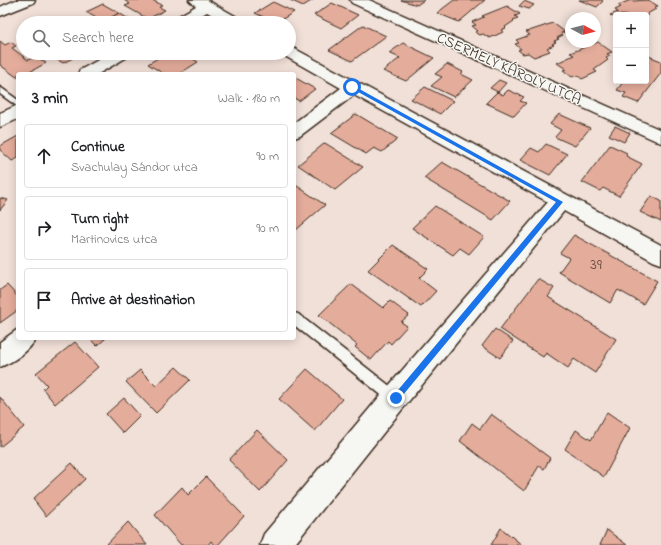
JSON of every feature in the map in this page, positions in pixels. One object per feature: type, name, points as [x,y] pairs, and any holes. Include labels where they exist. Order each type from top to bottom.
[{"type":"street","points":[[0,12],[28,0]]},
{"type":"street","name":"CSERMELY KÁROLY UTCA","points":[[357,0],[661,137]]},
{"type":"street","points":[[186,16],[202,3],[225,16]]},
{"type":"street","points":[[296,56],[560,202],[661,255]]},
{"type":"street","points":[[90,72],[111,60]]},
{"type":"street","points":[[296,130],[352,87]]},
{"type":"street","points":[[0,121],[16,113]]},
{"type":"street","points":[[276,545],[396,398],[560,202]]},
{"type":"street","points":[[0,356],[21,340]]},
{"type":"lane","points":[[0,90],[16,102]]},
{"type":"lane","points":[[296,320],[396,398]]},
{"type":"building","points":[[124,0],[152,0],[162,5],[159,7],[165,10],[154,16],[143,16],[125,6],[130,4]]},
{"type":"building","points":[[290,0],[313,0],[303,6]]},
{"type":"building","points":[[401,0],[424,0],[417,5]]},
{"type":"building","points":[[454,0],[485,0],[459,22],[437,13]]},
{"type":"building","points":[[579,0],[602,0],[603,1],[597,7]]},
{"type":"building","points":[[631,0],[648,0],[658,6],[649,13],[618,12],[615,10],[621,7],[618,5]]},
{"type":"building","points":[[524,1],[534,5],[529,9],[519,6]]},
{"type":"building","points":[[273,2],[294,12],[287,16],[261,16],[255,13]]},
{"type":"building","points":[[332,3],[358,15],[341,28],[314,15]]},
{"type":"building","points":[[103,4],[119,13],[114,16],[93,16],[86,12]]},
{"type":"building","points":[[507,6],[520,14],[515,16],[518,18],[513,20],[514,21],[505,27],[506,28],[501,30],[503,32],[490,38],[475,32],[478,31],[472,26],[476,25],[472,22],[484,17],[482,16]]},
{"type":"building","points":[[119,13],[124,16],[114,16]]},
{"type":"building","points":[[553,23],[565,32],[561,33],[563,35],[554,41],[556,42],[552,44],[554,45],[547,48],[550,51],[534,57],[528,53],[523,54],[518,50],[521,49],[515,44],[519,43],[516,40],[530,35],[526,32]]},
{"type":"building","points":[[363,25],[386,36],[352,61],[329,50]]},
{"type":"building","points":[[0,41],[5,45],[11,42],[16,46],[12,48],[16,51],[16,60],[42,60],[46,63],[30,72],[16,72],[16,77],[0,65]]},
{"type":"building","points":[[403,43],[434,58],[406,81],[383,71],[400,58],[389,53]]},
{"type":"building","points":[[601,44],[612,52],[607,54],[610,56],[606,58],[608,60],[594,70],[597,72],[582,79],[577,75],[572,77],[563,70],[566,69],[557,63],[574,55],[570,53],[583,48],[601,48]]},
{"type":"building","points":[[649,56],[661,61],[661,73],[638,103],[623,97],[626,93],[617,90],[622,84],[649,84]]},
{"type":"building","points":[[58,60],[69,60],[63,63]]},
{"type":"building","points":[[155,60],[195,60],[198,62],[182,72],[161,72],[148,64]]},
{"type":"building","points":[[447,64],[463,72],[461,74],[473,80],[454,97],[431,86],[442,77],[435,74]]},
{"type":"building","points":[[296,78],[315,89],[299,101],[296,99]]},
{"type":"building","points":[[499,80],[506,83],[498,92],[490,88]]},
{"type":"building","points":[[425,87],[453,101],[440,114],[411,99]]},
{"type":"building","points":[[508,90],[524,97],[520,101],[526,103],[514,116],[486,103],[497,92],[503,95]]},
{"type":"building","points":[[356,114],[398,139],[382,152],[374,148],[366,154],[331,133]]},
{"type":"building","points":[[559,114],[590,128],[575,146],[555,137],[561,130],[550,124]]},
{"type":"building","points":[[615,126],[630,133],[624,142],[609,135]]},
{"type":"building","points":[[16,137],[16,159],[12,161],[0,150],[0,146]]},
{"type":"building","points":[[325,143],[363,167],[335,190],[298,165]]},
{"type":"building","points":[[546,144],[567,154],[550,175],[520,160],[531,148],[539,152]]},
{"type":"building","points":[[610,145],[627,153],[626,156],[642,164],[619,196],[603,188],[600,191],[582,182]]},
{"type":"building","points":[[442,162],[510,201],[493,220],[424,178]]},
{"type":"building","points":[[296,185],[325,205],[296,230]]},
{"type":"building","points":[[651,196],[661,201],[661,222],[640,212]]},
{"type":"building","points":[[0,198],[8,200],[0,210]]},
{"type":"building","points":[[435,206],[484,237],[469,254],[460,248],[453,255],[412,228]]},
{"type":"building","points":[[574,235],[657,281],[643,304],[618,290],[610,303],[559,272],[569,258],[560,253]]},
{"type":"building","points":[[393,245],[428,269],[419,278],[436,291],[421,307],[368,270]]},
{"type":"building","points":[[538,279],[554,288],[548,297],[616,339],[595,373],[574,359],[568,368],[546,353],[543,357],[500,329]]},
{"type":"building","points":[[351,284],[383,308],[390,301],[409,315],[401,322],[407,326],[391,344],[388,341],[371,360],[355,347],[357,345],[319,315]]},
{"type":"building","points":[[7,285],[16,295],[16,311],[0,323],[0,290]]},
{"type":"building","points":[[495,329],[513,341],[500,358],[482,346]]},
{"type":"building","points":[[91,340],[104,340],[97,346]]},
{"type":"building","points":[[75,342],[98,367],[55,404],[43,389],[47,385],[36,373]]},
{"type":"building","points":[[176,367],[190,380],[156,413],[126,382],[140,370],[156,386]]},
{"type":"building","points":[[307,369],[342,399],[315,431],[279,399]]},
{"type":"building","points":[[0,397],[24,427],[0,447]]},
{"type":"building","points":[[124,398],[140,416],[123,433],[106,414]]},
{"type":"building","points":[[607,412],[630,428],[604,477],[565,449],[576,430],[591,440]]},
{"type":"building","points":[[491,414],[550,458],[544,469],[539,466],[524,491],[460,441],[472,423],[480,429]]},
{"type":"building","points":[[257,430],[288,460],[260,492],[229,460]]},
{"type":"building","points":[[72,463],[85,479],[46,516],[33,499]]},
{"type":"building","points":[[206,477],[244,516],[218,545],[214,545],[211,541],[208,545],[181,545],[155,515],[182,487],[188,495]]},
{"type":"building","points":[[128,522],[147,545],[106,545]]},
{"type":"building","points":[[501,528],[522,545],[491,545]]},
{"type":"building","points":[[607,530],[627,545],[600,545]]},
{"type":"route","points":[[352,87],[560,202],[396,398]]}]
